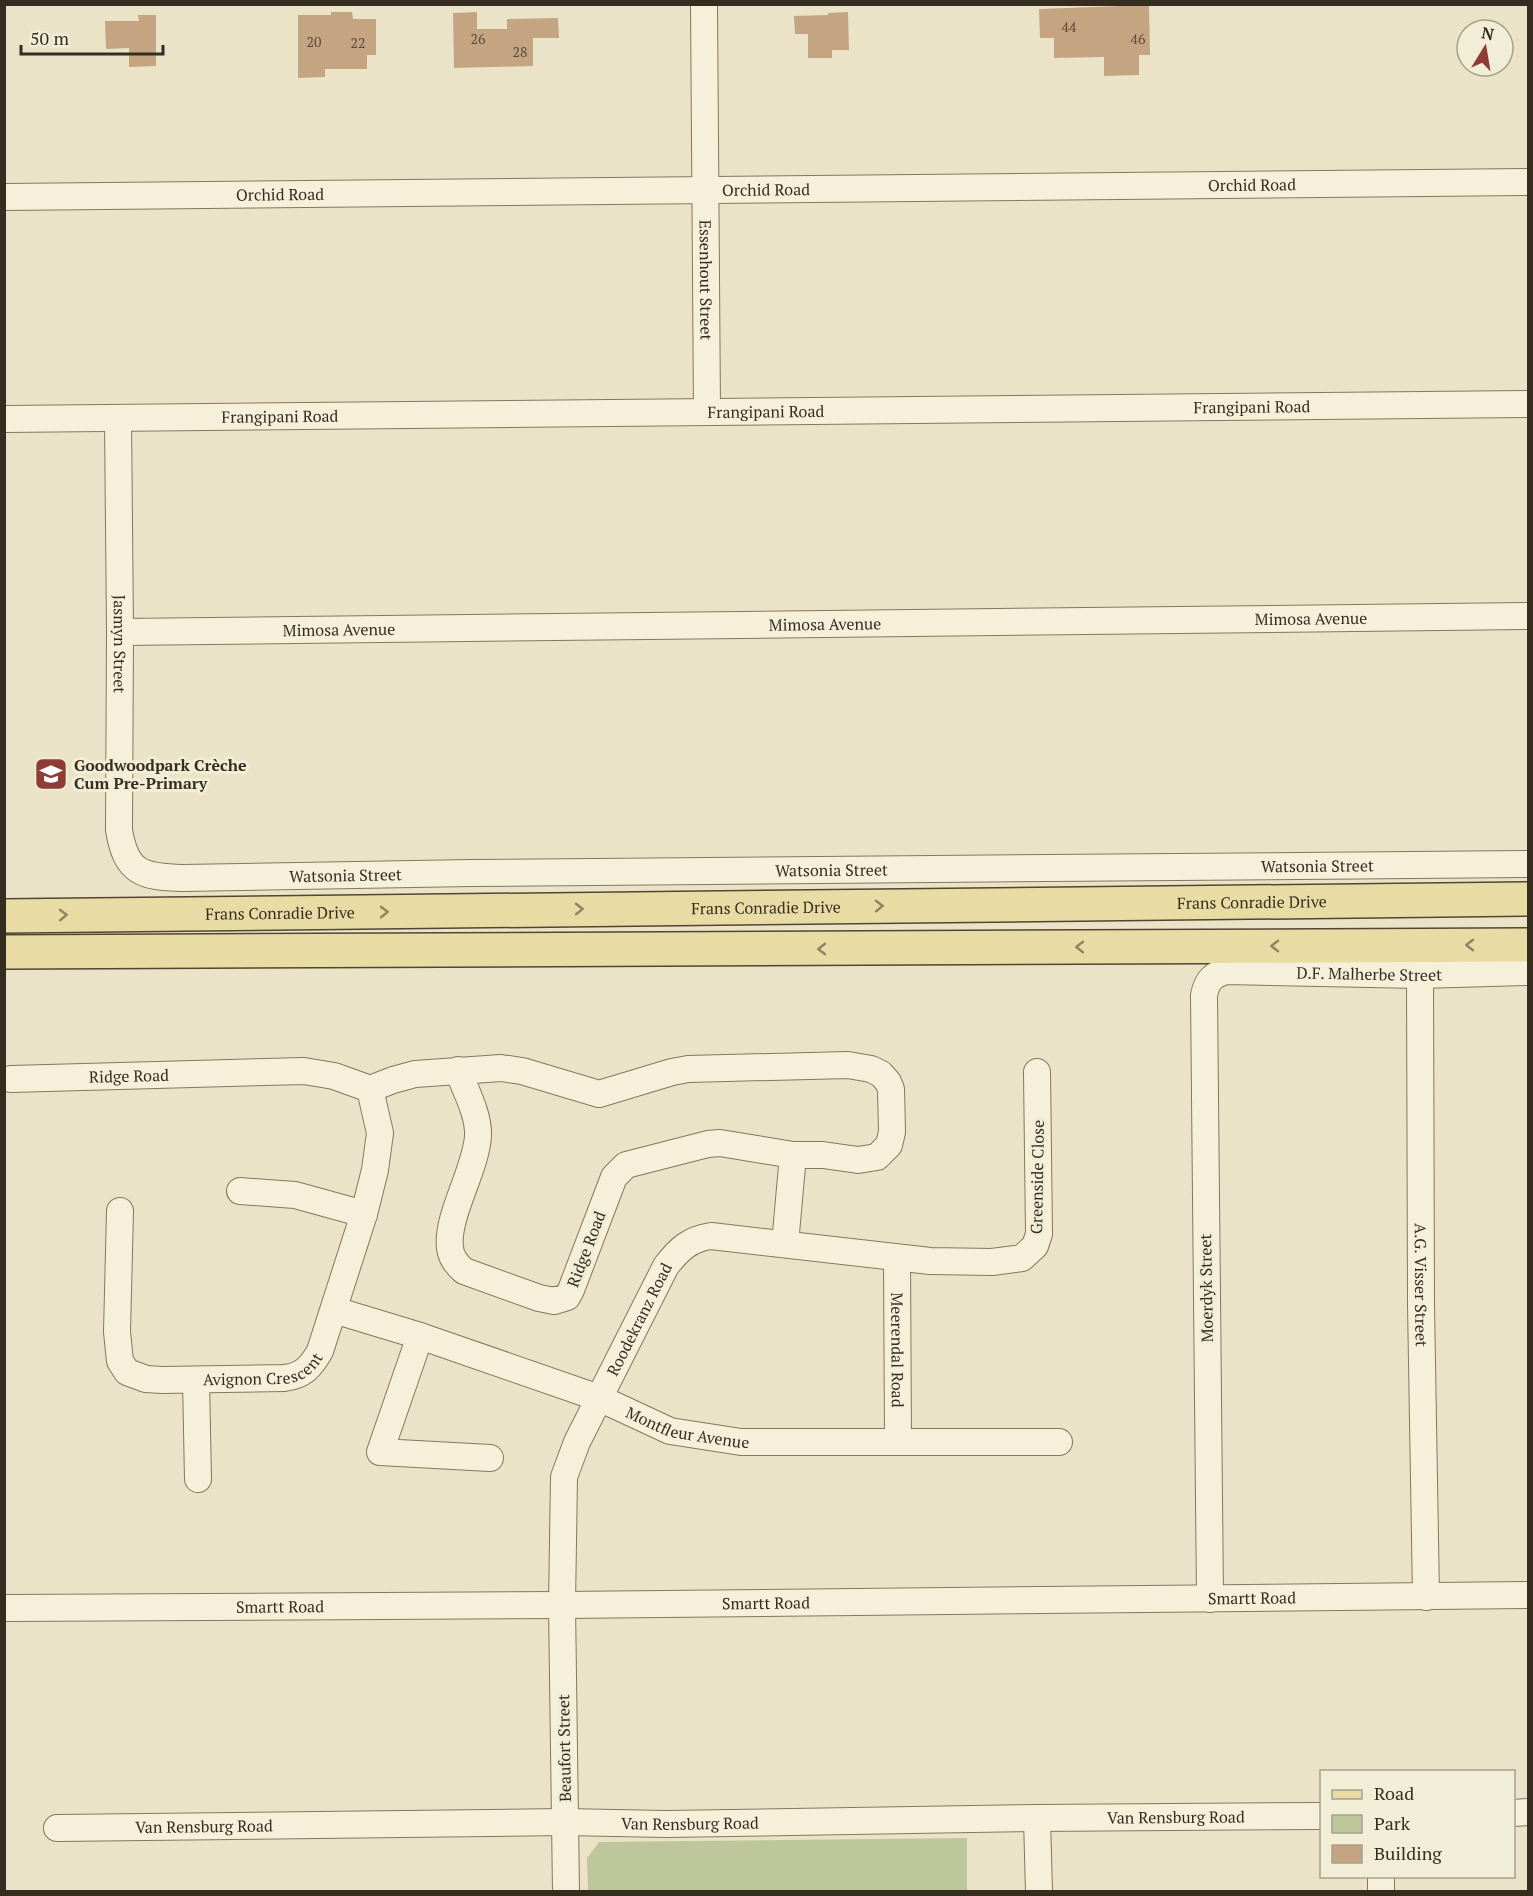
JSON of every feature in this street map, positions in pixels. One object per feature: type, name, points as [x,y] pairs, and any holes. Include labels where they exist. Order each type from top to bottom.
[{"type":"main road","name":"Frans Conradie Drive","points":[[4,916],[1528,899]]},
{"type":"main road","points":[[4,952],[1528,945]]},
{"type":"street","name":"Essenhout Street","points":[[704,4],[707,412]]},
{"type":"street","name":"Orchid Road","points":[[4,197],[1528,182]]},
{"type":"street","name":"Frangipani Road","points":[[4,418],[1528,404]]},
{"type":"street","name":"Jasmyn Street","points":[[118,417],[119,830],[126,858],[135,868]]},
{"type":"street","name":"Mimosa Avenue","points":[[120,632],[1528,616]]},
{"type":"street","name":"Watsonia Street","points":[[135,868],[150,875],[183,878],[483,873],[1528,864]]},
{"type":"street","name":"D.F. Malherbe Street","points":[[1210,979],[1215,974],[1226,971],[1420,975],[1528,972]]},
{"type":"street","name":"A.G. Visser Street","points":[[1420,975],[1421,1304],[1426,1597]]},
{"type":"street","name":"Moerdyk Street","points":[[1210,979],[1204,995],[1210,1599]]},
{"type":"street","name":"Ridge Road","points":[[10,1079],[304,1071],[334,1076],[370,1089],[415,1074],[458,1070],[501,1068],[522,1071],[599,1094],[688,1069],[848,1065],[870,1069],[881,1074],[888,1082],[891,1089],[892,1132],[889,1145],[883,1153],[869,1160],[823,1155],[793,1155],[720,1143],[651,1157],[626,1165],[614,1177],[572,1290],[567,1297],[554,1301],[539,1298],[464,1271],[456,1263],[450,1250],[452,1227],[478,1137],[475,1115],[458,1070]]},
{"type":"street","name":"Greenside Close","points":[[897,1258],[930,1261],[1013,1261],[1022,1258],[1035,1246],[1039,1234],[1037,1072]]},
{"type":"street","name":"Avignon Crescent","points":[[120,1211],[117,1332],[120,1361],[128,1372],[146,1379],[196,1380],[284,1378],[301,1374],[314,1363],[320,1351],[364,1214],[375,1170],[380,1133],[370,1089]]},
{"type":"street","points":[[785,1244],[793,1155]]},
{"type":"street","points":[[240,1191],[295,1196],[364,1214]]},
{"type":"street","name":"Roodekranz Road","points":[[562,1605],[564,1477],[577,1442],[666,1266],[675,1254],[692,1240],[711,1236],[897,1258]]},
{"type":"street","name":"Meerendal Road","points":[[897,1258],[898,1442]]},
{"type":"street","name":"Montfleur Avenue","points":[[334,1310],[420,1336],[599,1398],[665,1430],[741,1442],[1059,1442]]},
{"type":"street","points":[[420,1336],[380,1452],[490,1458]]},
{"type":"street","points":[[196,1380],[198,1479]]},
{"type":"street","name":"Smartt Road","points":[[4,1608],[1528,1595]]},
{"type":"street","name":"Beaufort Street","points":[[562,1605],[566,1892]]},
{"type":"street","name":"Van Rensburg Road","points":[[57,1828],[1320,1816]]},
{"type":"street","points":[[1037,1818],[1039,1892]]},
{"type":"green space","points":[[967,1838],[967,1891],[588,1891],[587,1858],[599,1842]]},
{"type":"building","points":[[1149,5],[1150,55],[1139,55],[1139,75],[1104,76],[1104,57],[1054,58],[1054,38],[1040,38],[1039,9]]},
{"type":"building","points":[[331,12],[352,12],[353,19],[376,19],[376,55],[367,55],[367,69],[325,69],[325,77],[298,78],[298,15],[331,15]]},
{"type":"building","points":[[477,12],[477,29],[507,29],[507,19],[558,18],[559,38],[533,38],[533,66],[454,68],[453,13]]},
{"type":"building","points":[[848,12],[849,50],[832,50],[832,58],[808,58],[808,34],[795,34],[794,16]]},
{"type":"building","points":[[138,15],[156,15],[156,66],[129,67],[129,48],[106,49],[105,21],[139,21]]},
{"type":"place","name":"Goodwoodpark Crèche Cum Pre-Primary","points":[[51,774]]}]
